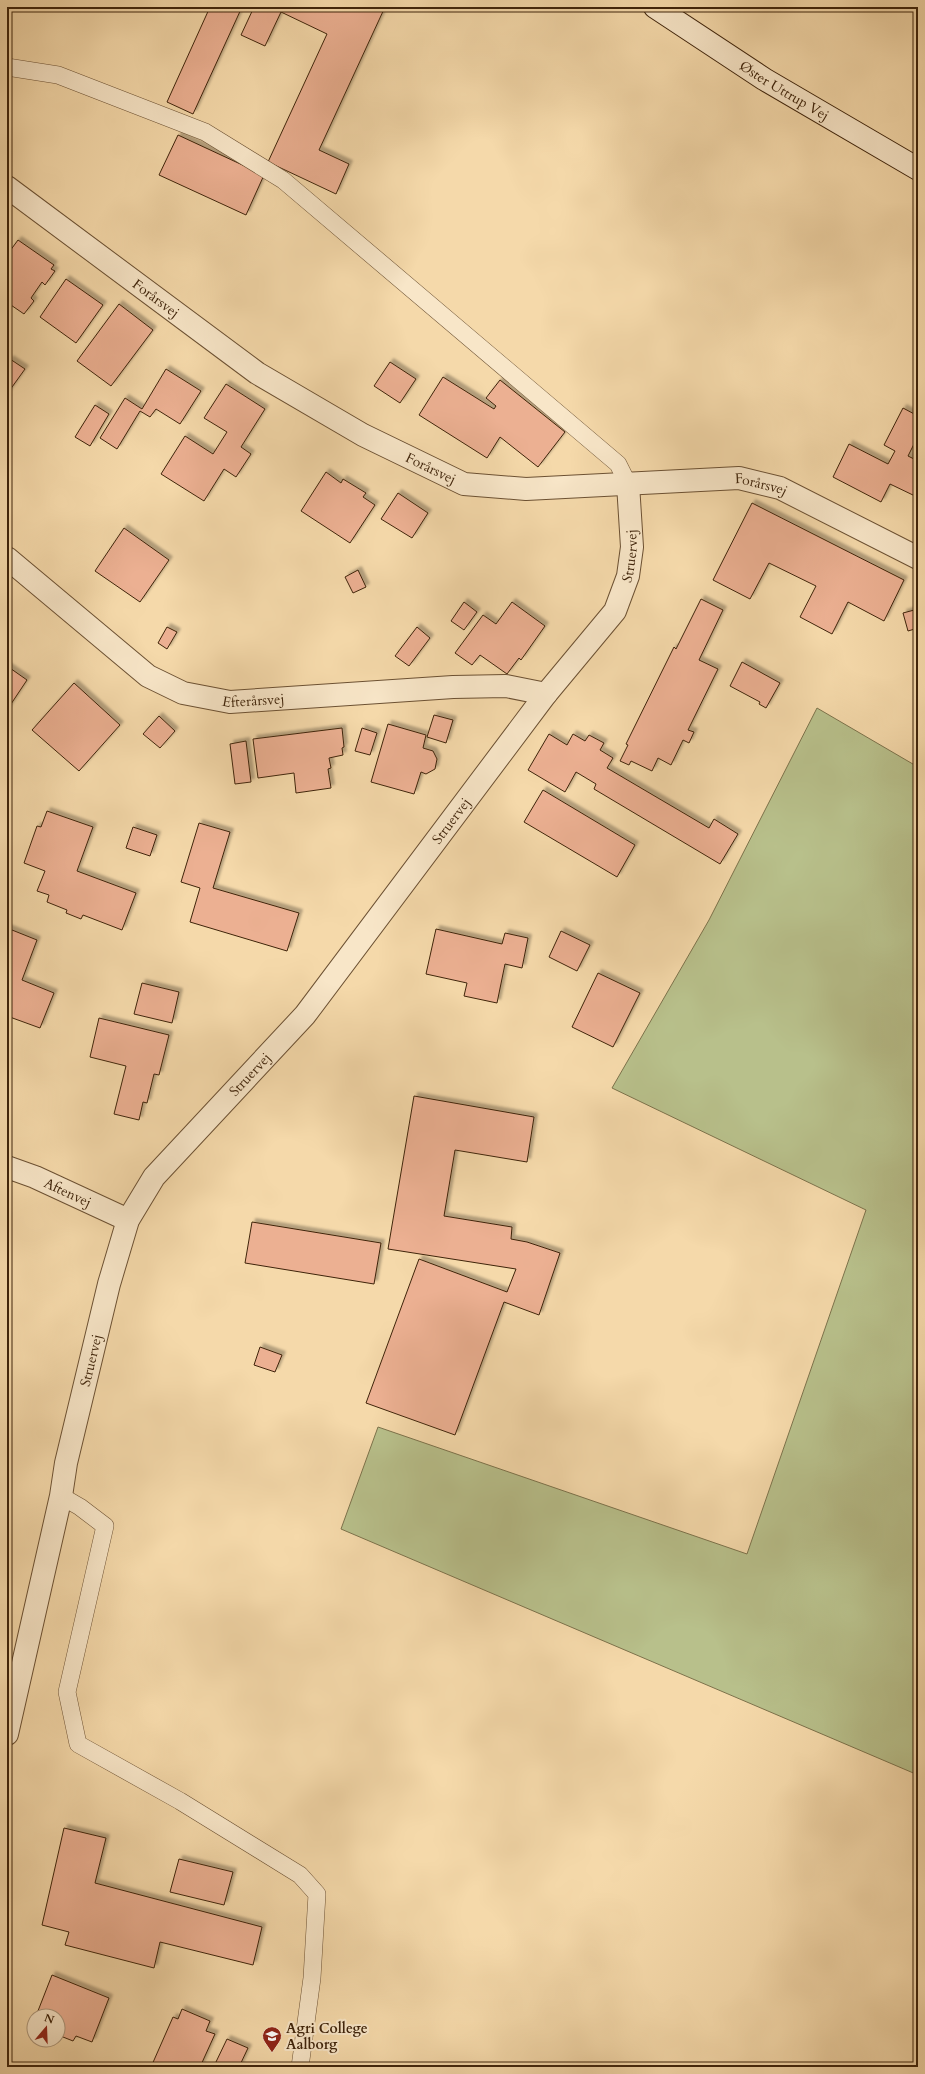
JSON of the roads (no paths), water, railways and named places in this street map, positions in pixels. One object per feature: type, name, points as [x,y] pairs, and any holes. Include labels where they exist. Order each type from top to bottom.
[{"type":"street","name":"Øster Uttrup Vej","points":[[655,7],[764,79],[918,169]]},
{"type":"street","name":"Forårsvej","points":[[7,187],[257,373],[362,435],[464,484],[526,489],[738,478],[780,488],[918,558]]},
{"type":"street","name":"Struervej","points":[[7,1734],[61,1496],[66,1463],[109,1284],[128,1220],[154,1177],[304,1015],[546,694],[615,611],[626,583],[632,547],[628,484]]},
{"type":"street","name":"Efterårsvej","points":[[7,558],[148,676],[183,693],[230,702],[454,687],[506,686],[546,694]]},
{"type":"street","name":"Aftenvej","points":[[7,1167],[35,1177],[128,1220]]},
{"type":"lane","points":[[7,67],[58,75],[205,132],[283,180],[618,464],[628,484]]},
{"type":"lane","points":[[61,1496],[80,1507],[105,1526],[67,1692],[78,1744],[180,1801],[300,1875],[317,1894],[312,1978],[300,2067]]},
{"type":"place","name":"Agri College Aalborg","points":[[272,2053]]}]
